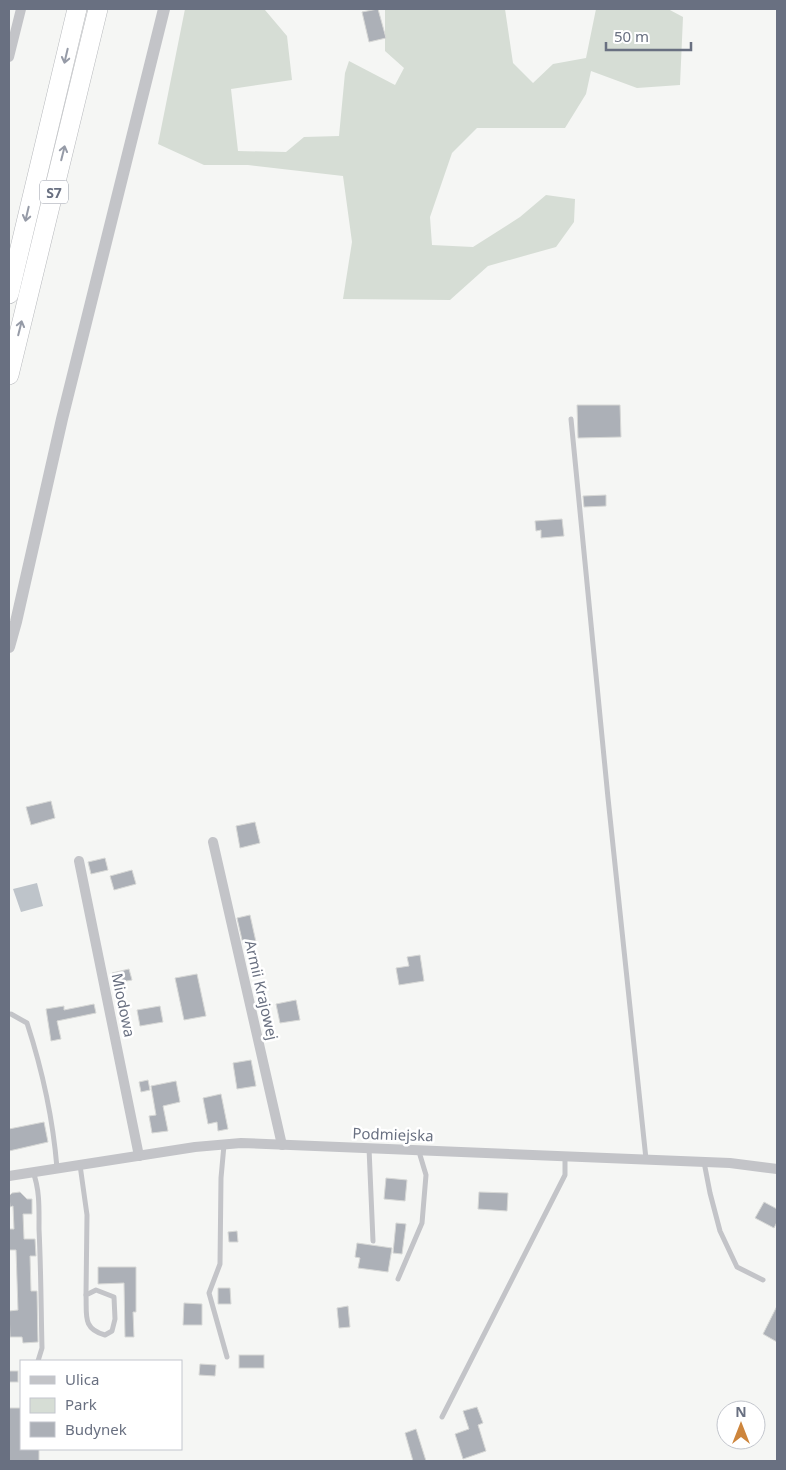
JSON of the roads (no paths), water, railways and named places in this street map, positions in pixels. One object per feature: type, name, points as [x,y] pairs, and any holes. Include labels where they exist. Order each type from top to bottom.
[{"type":"highway","name":"S7","points":[[9,294],[77,9]]},
{"type":"highway","name":"S7","points":[[9,375],[98,9]]},
{"type":"street","points":[[9,57],[21,9]]},
{"type":"street","points":[[9,647],[62,419],[164,9]]},
{"type":"street","name":"Armii Krajowej","points":[[213,842],[282,1145]]},
{"type":"street","name":"Miodowa","points":[[79,860],[140,1156]]},
{"type":"street","name":"Podmiejska","points":[[9,1176],[195,1147],[241,1143],[730,1163],[777,1169]]},
{"type":"lane","points":[[572,420],[607,789],[646,1160]]},
{"type":"lane","points":[[12,1014],[26,1023],[36,1051],[55,1141],[57,1168]]},
{"type":"lane","points":[[224,1145],[221,1178],[220,1264],[209,1293],[227,1357]]},
{"type":"lane","points":[[369,1148],[373,1241]]},
{"type":"lane","points":[[398,1279],[422,1223],[426,1175],[420,1150]]},
{"type":"lane","points":[[442,1417],[565,1175],[565,1156]]},
{"type":"lane","points":[[704,1162],[720,1232],[737,1268],[763,1280]]},
{"type":"lane","points":[[80,1165],[87,1215],[86,1295],[88,1325],[94,1332],[105,1335],[112,1331],[115,1319],[114,1297],[96,1290],[86,1295]]},
{"type":"lane","points":[[33,1172],[38,1195],[40,1242],[42,1348],[38,1360]]}]
